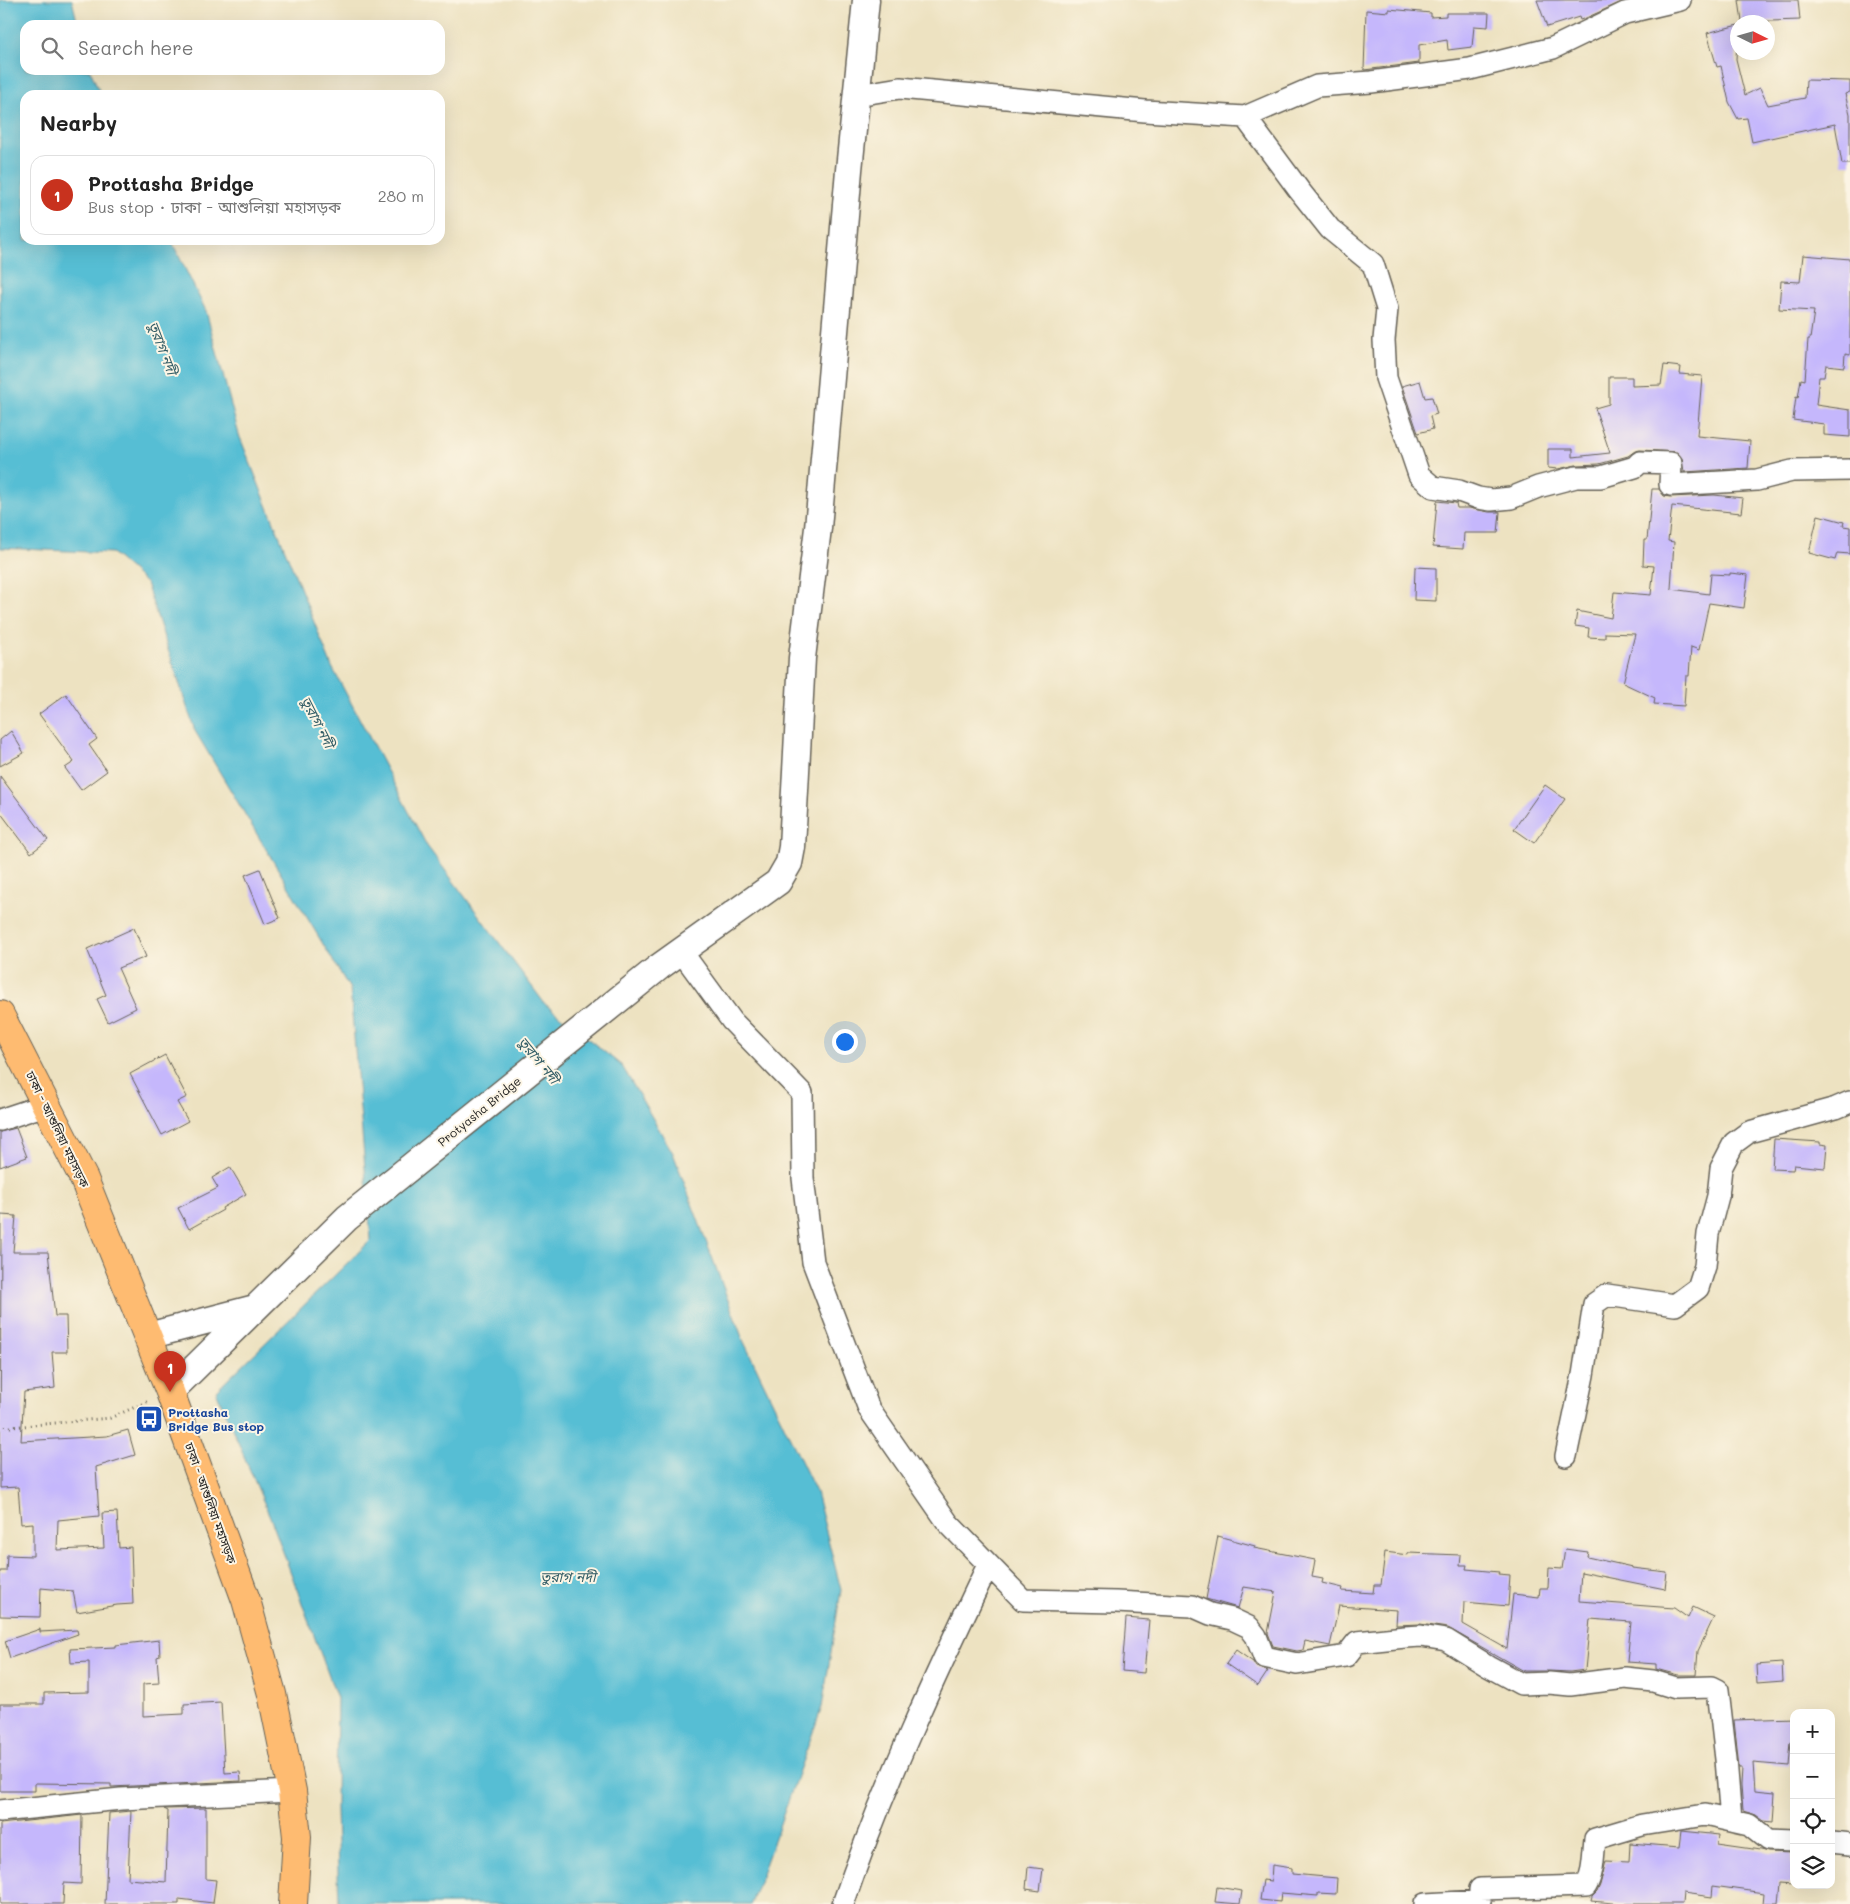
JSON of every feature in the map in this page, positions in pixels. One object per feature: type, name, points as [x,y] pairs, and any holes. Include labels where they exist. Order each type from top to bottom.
[{"type":"highway","name":"ঢাকা - আশুলিয়া মহাসড়ক","points":[[0,1014],[84,1179],[170,1392],[246,1600],[272,1694],[292,1790],[297,1837],[294,1904]]},
{"type":"street","name":"Protyasha Bridge","points":[[170,1392],[347,1218],[659,967],[778,882],[789,863],[792,846],[802,658],[818,528],[866,0]]},
{"type":"street","points":[[857,95],[900,88],[1145,111],[1245,117],[1317,86],[1371,82],[1470,68],[1554,48],[1625,13],[1680,0]]},
{"type":"street","points":[[1245,117],[1330,229],[1373,264],[1387,309],[1384,340],[1386,378],[1420,475],[1433,487],[1459,491],[1478,498],[1491,500],[1511,498],[1538,487],[1576,477],[1601,477],[1635,467],[1640,462],[1671,464],[1670,485],[1757,480],[1792,471],[1850,470]]},
{"type":"street","points":[[681,951],[732,1021],[802,1093],[803,1178],[813,1262],[869,1409],[948,1523],[1022,1600],[1192,1606],[1210,1614],[1232,1619],[1249,1627],[1256,1636],[1264,1657],[1288,1663],[1297,1664],[1346,1656],[1357,1642],[1422,1636],[1446,1640],[1522,1684],[1549,1683],[1570,1685],[1625,1678],[1653,1681],[1676,1688],[1712,1686],[1718,1690],[1722,1712],[1731,1821]]},
{"type":"street","points":[[1566,1456],[1583,1375],[1594,1304],[1607,1295],[1676,1304],[1698,1288],[1705,1266],[1708,1234],[1718,1196],[1721,1168],[1734,1143],[1749,1132],[1818,1114],[1850,1102]]},
{"type":"street","points":[[0,1120],[46,1105]]},
{"type":"street","points":[[148,1336],[256,1307]]},
{"type":"street","points":[[843,1904],[862,1848],[923,1702],[988,1565]]},
{"type":"street","points":[[0,1811],[122,1799],[292,1790]]},
{"type":"street","points":[[1425,1904],[1480,1901],[1480,1890],[1586,1886],[1591,1877],[1595,1839],[1642,1825],[1680,1818],[1705,1815],[1749,1825],[1768,1840],[1790,1841]]},
{"type":"street","points":[[1835,1844],[1850,1846]]},
{"type":"path","points":[[0,1428],[110,1418],[170,1392]]},
{"type":"water","name":"তুরাগ নদী","points":[[0,0],[72,0],[77,20],[20,20],[20,75],[92,75],[99,90],[20,90],[20,245],[173,245],[206,311],[239,435],[332,667],[427,846],[545,1004],[622,1066],[673,1153],[743,1340],[816,1492],[841,1590],[822,1707],[751,1904],[339,1904],[336,1810],[337,1698],[271,1519],[216,1391],[371,1240],[350,989],[195,731],[146,583],[112,553],[0,548]]},
{"type":"building","points":[[1537,0],[1626,0],[1586,18],[1580,20],[1579,17],[1547,27]]},
{"type":"building","points":[[1739,0],[1798,0],[1800,20],[1775,21],[1775,15],[1741,15]]},
{"type":"building","points":[[1389,9],[1431,13],[1431,17],[1446,16],[1446,13],[1489,13],[1488,27],[1474,26],[1472,47],[1448,50],[1447,40],[1419,45],[1419,63],[1364,70],[1366,10],[1389,12]]},
{"type":"building","points":[[1730,27],[1730,60],[1736,60],[1745,95],[1760,88],[1768,105],[1805,98],[1806,80],[1850,81],[1850,92],[1845,94],[1850,114],[1850,164],[1842,164],[1835,124],[1752,142],[1747,118],[1738,119],[1729,102],[1721,66],[1717,67],[1707,33]]},
{"type":"building","points":[[1803,255],[1850,259],[1850,355],[1845,354],[1844,367],[1826,365],[1824,377],[1819,377],[1816,405],[1850,410],[1850,437],[1824,435],[1824,424],[1793,420],[1801,379],[1805,380],[1808,339],[1810,339],[1814,311],[1779,309],[1781,281],[1800,282]]},
{"type":"building","points":[[1664,365],[1681,367],[1680,374],[1702,376],[1697,436],[1750,441],[1748,468],[1684,472],[1682,458],[1677,452],[1640,450],[1628,456],[1599,464],[1576,465],[1558,469],[1548,468],[1548,449],[1573,449],[1573,457],[1610,453],[1595,408],[1609,404],[1609,377],[1632,377],[1632,386],[1661,385]]},
{"type":"building","points":[[1420,381],[1425,398],[1432,397],[1437,414],[1430,416],[1433,429],[1418,433],[1402,386]]},
{"type":"building","points":[[1652,489],[1659,489],[1664,496],[1670,497],[1714,495],[1743,498],[1741,513],[1672,506],[1668,541],[1674,542],[1671,589],[1709,594],[1711,574],[1730,575],[1730,573],[1748,575],[1744,608],[1709,603],[1699,650],[1691,647],[1689,676],[1686,676],[1684,706],[1654,704],[1655,698],[1623,683],[1635,634],[1605,633],[1605,638],[1588,637],[1589,628],[1575,626],[1577,611],[1611,618],[1614,592],[1651,595],[1654,566],[1643,565],[1644,540],[1647,540]]},
{"type":"building","points":[[1437,501],[1456,503],[1457,508],[1500,512],[1498,533],[1464,533],[1463,549],[1433,547]]},
{"type":"building","points":[[1818,515],[1844,522],[1843,526],[1850,527],[1850,554],[1837,553],[1835,560],[1809,553]]},
{"type":"building","points":[[1415,567],[1436,568],[1436,601],[1414,600]]},
{"type":"building","points":[[66,694],[97,739],[89,745],[107,771],[81,790],[65,768],[74,762],[39,714]]},
{"type":"building","points":[[11,731],[24,753],[0,766],[0,740]]},
{"type":"building","points":[[0,776],[48,840],[31,853],[0,812]]},
{"type":"building","points":[[1545,785],[1565,799],[1534,843],[1514,829]]},
{"type":"building","points":[[260,869],[280,918],[265,924],[245,875]]},
{"type":"building","points":[[134,928],[146,957],[118,968],[136,1008],[108,1022],[97,999],[106,995],[87,949]]},
{"type":"building","points":[[165,1055],[187,1097],[177,1102],[188,1121],[162,1135],[130,1074]]},
{"type":"building","points":[[16,1128],[27,1157],[0,1167],[0,1132]]},
{"type":"building","points":[[1774,1139],[1820,1142],[1820,1144],[1827,1145],[1825,1168],[1794,1165],[1793,1170],[1772,1169]]},
{"type":"building","points":[[230,1167],[246,1194],[222,1208],[223,1210],[189,1229],[178,1208],[218,1188],[212,1178]]},
{"type":"building","points":[[1,1215],[16,1216],[13,1252],[48,1252],[55,1316],[66,1316],[67,1352],[52,1352],[55,1388],[24,1392],[21,1441],[107,1436],[128,1430],[135,1455],[96,1467],[99,1516],[58,1520],[57,1550],[104,1548],[102,1513],[117,1512],[119,1548],[131,1547],[133,1604],[77,1612],[73,1591],[41,1588],[40,1617],[0,1616],[0,1571],[6,1571],[7,1555],[33,1556],[33,1523],[21,1524],[18,1487],[0,1488]]},
{"type":"building","points":[[1218,1536],[1255,1546],[1254,1548],[1315,1560],[1312,1577],[1323,1579],[1322,1583],[1343,1588],[1342,1591],[1373,1593],[1374,1585],[1381,1585],[1385,1552],[1408,1555],[1408,1553],[1461,1555],[1460,1565],[1467,1565],[1466,1569],[1510,1575],[1508,1606],[1464,1602],[1463,1624],[1507,1649],[1513,1594],[1539,1597],[1540,1588],[1548,1588],[1549,1568],[1562,1569],[1565,1549],[1588,1552],[1587,1557],[1632,1568],[1667,1572],[1665,1589],[1581,1572],[1579,1601],[1674,1608],[1688,1618],[1693,1607],[1714,1617],[1698,1651],[1696,1675],[1678,1675],[1656,1669],[1656,1664],[1627,1662],[1631,1622],[1590,1619],[1585,1670],[1570,1672],[1524,1671],[1448,1628],[1420,1624],[1396,1625],[1397,1610],[1339,1606],[1330,1646],[1305,1641],[1303,1650],[1297,1651],[1273,1646],[1268,1633],[1276,1592],[1244,1587],[1238,1608],[1206,1599]]},
{"type":"building","points":[[1126,1618],[1149,1620],[1144,1673],[1122,1671]]},
{"type":"building","points":[[40,1629],[40,1632],[77,1630],[78,1634],[10,1658],[5,1641]]},
{"type":"building","points":[[159,1640],[160,1656],[157,1657],[159,1683],[143,1684],[143,1716],[184,1714],[184,1704],[221,1702],[225,1773],[240,1772],[241,1781],[111,1787],[111,1784],[35,1783],[35,1791],[0,1791],[0,1704],[44,1704],[44,1693],[89,1692],[89,1662],[71,1663],[70,1649],[116,1647],[116,1645]]},
{"type":"building","points":[[1236,1650],[1253,1662],[1256,1667],[1268,1671],[1258,1686],[1226,1664]]},
{"type":"building","points":[[1782,1663],[1783,1681],[1757,1683],[1756,1665]]},
{"type":"building","points":[[1790,1718],[1789,1766],[1753,1763],[1755,1791],[1775,1793],[1773,1822],[1764,1821],[1756,1815],[1743,1811],[1742,1768],[1739,1768],[1734,1720]]},
{"type":"building","points":[[206,1808],[206,1879],[216,1880],[213,1903],[179,1899],[179,1904],[105,1904],[109,1813],[131,1811],[128,1879],[166,1882],[168,1811],[164,1809]]},
{"type":"building","points":[[82,1815],[81,1884],[64,1883],[63,1904],[0,1904],[0,1824]]},
{"type":"building","points":[[1681,1831],[1719,1835],[1718,1844],[1768,1852],[1790,1853],[1790,1883],[1780,1882],[1778,1904],[1763,1904],[1764,1893],[1713,1886],[1712,1897],[1683,1893],[1682,1904],[1624,1904],[1591,1901],[1600,1885],[1606,1861],[1629,1862],[1630,1843],[1679,1847]]},
{"type":"building","points":[[1272,1865],[1292,1868],[1292,1874],[1337,1878],[1336,1894],[1318,1893],[1318,1896],[1281,1893],[1280,1902],[1260,1900],[1263,1880],[1271,1881]]},
{"type":"building","points":[[1028,1867],[1043,1869],[1040,1891],[1026,1889]]},
{"type":"building","points":[[1217,1887],[1242,1891],[1240,1904],[1215,1902]]},
{"type":"place","name":"Prottasha Bridge","points":[[170,1392]]},
{"type":"place","name":"Prottasha Bridge Bus stop","points":[[149,1419]]}]
